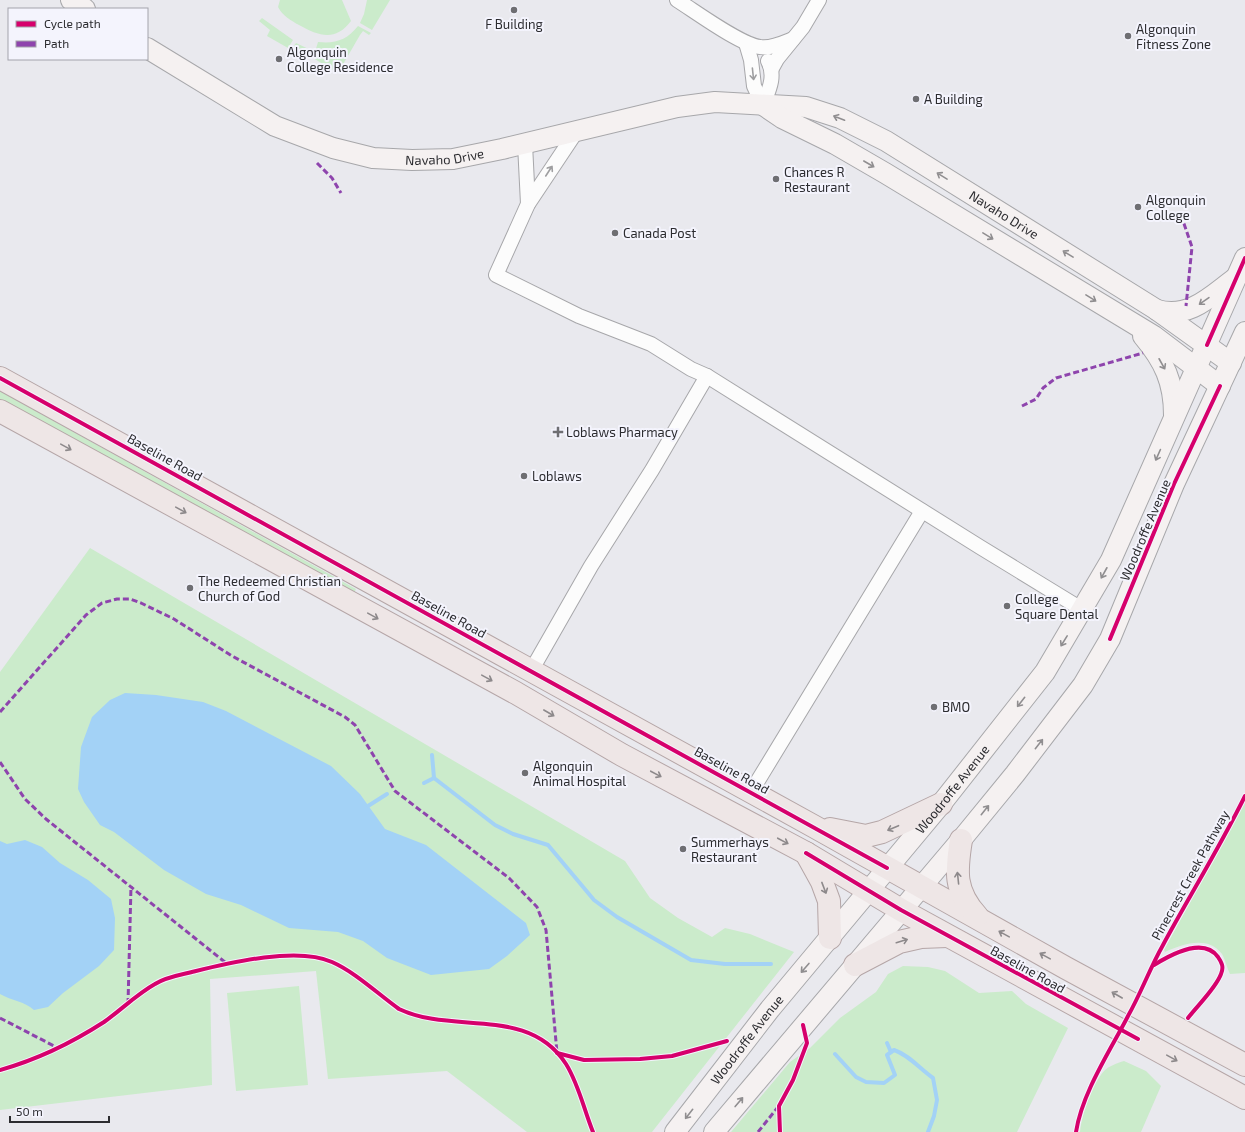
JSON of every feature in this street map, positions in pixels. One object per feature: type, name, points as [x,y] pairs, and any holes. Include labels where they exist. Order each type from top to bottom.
[{"type":"main road","points":[[71,0],[83,8]]},
{"type":"main road","name":"Navaho Drive","points":[[148,49],[275,126],[333,148],[373,158],[412,160],[453,159],[576,132],[677,106],[715,102],[806,106],[840,118],[872,133],[1157,310],[1230,363]]},
{"type":"main road","name":"Navaho Drive","points":[[763,105],[782,118],[835,144],[885,173],[1154,336],[1197,367],[1220,386]]},
{"type":"main road","name":"Woodroffe Avenue","points":[[675,1132],[770,1009],[940,804],[1045,672],[1083,610],[1111,560],[1245,258]]},
{"type":"main road","points":[[1157,310],[1173,313],[1190,309],[1236,278]]},
{"type":"main road","points":[[1130,322],[1152,347],[1167,372],[1172,386],[1174,419]]},
{"type":"main road","name":"Woodroffe Avenue","points":[[714,1132],[900,910],[961,840],[1083,685],[1110,639],[1174,484],[1245,332]]},
{"type":"main road","name":"Baseline Road","points":[[0,378],[815,827],[1151,1015],[1245,1065]]},
{"type":"main road","name":"Baseline Road","points":[[0,411],[516,693],[622,755],[806,853],[900,910],[1245,1098]]},
{"type":"main road","points":[[516,693],[532,671]]},
{"type":"main road","points":[[815,827],[866,836],[895,827],[940,804]]},
{"type":"main road","points":[[961,840],[957,867],[958,883],[961,894],[973,911],[984,922]]},
{"type":"main road","points":[[806,853],[822,882],[829,902],[830,938]]},
{"type":"main road","points":[[855,965],[899,942],[921,937],[948,936]]},
{"type":"street","points":[[677,0],[746,43],[761,47],[782,44],[793,39]]},
{"type":"street","points":[[763,105],[771,86],[772,68],[777,59],[803,27],[819,0]]},
{"type":"street","points":[[746,43],[752,60],[754,86],[763,105]]},
{"type":"street","points":[[761,47],[772,68]]},
{"type":"street","points":[[576,132],[528,204],[496,275],[579,316],[651,344],[691,368],[708,376],[922,511],[1083,610]]},
{"type":"street","points":[[525,144],[528,204]]},
{"type":"street","points":[[532,671],[592,566],[708,376]]},
{"type":"street","points":[[751,792],[922,511]]},
{"type":"green space","points":[[280,0],[342,0],[351,21],[345,28],[333,34],[326,35],[313,32],[287,18],[278,7]]},
{"type":"green space","points":[[367,0],[390,0],[372,30],[360,23],[364,14]]},
{"type":"green space","points":[[262,18],[293,40],[288,48],[267,36],[270,30],[259,21]]},
{"type":"green space","points":[[358,26],[371,33],[369,35],[363,31],[338,73],[303,52],[300,57],[290,51],[296,43],[315,52],[318,42],[335,42],[345,38]]},
{"type":"green space","points":[[0,391],[356,589],[354,593],[0,400]]},
{"type":"green space","points":[[90,548],[625,861],[650,898],[678,918],[712,937],[725,928],[750,934],[794,952],[652,1132],[527,1132],[447,1071],[328,1079],[316,971],[210,979],[212,1085],[0,1110],[0,672]]},
{"type":"green space","points":[[1245,802],[1245,973],[1230,974],[1222,954],[1210,945],[1195,943],[1179,946],[1165,952],[1164,950]]},
{"type":"green space","points":[[903,966],[928,967],[945,971],[979,993],[1012,991],[1026,1004],[1068,1028],[1017,1132],[731,1132],[790,1062],[810,1048],[840,1018],[876,992],[888,974]]},
{"type":"green space","points":[[299,986],[308,1085],[236,1091],[227,993]]},
{"type":"green space","points":[[1124,1061],[1146,1071],[1161,1086],[1141,1132],[1080,1132],[1088,1100],[1100,1076],[1108,1068]]},
{"type":"water","points":[[125,693],[156,695],[203,702],[226,711],[331,766],[360,794],[385,829],[426,845],[526,923],[530,935],[507,956],[489,969],[431,975],[387,958],[363,941],[338,932],[289,928],[241,905],[206,894],[164,870],[114,832],[100,825],[84,802],[78,789],[81,747],[92,717],[110,700]]},
{"type":"water","points":[[25,840],[42,847],[60,863],[88,880],[111,899],[115,918],[114,950],[99,966],[63,993],[48,1007],[34,1010],[0,994],[0,841],[7,844]]},
{"type":"waterway","points":[[432,755],[434,778],[495,825],[513,834],[548,845],[594,900],[617,917],[691,960],[725,964],[771,964]]},
{"type":"waterway","points":[[424,783],[434,778]]},
{"type":"waterway","points":[[368,806],[387,794]]},
{"type":"waterway","points":[[887,1043],[891,1052]]},
{"type":"waterway","points":[[835,1054],[856,1077],[866,1082],[884,1083],[895,1075],[887,1055],[894,1050],[910,1059],[933,1078],[937,1100],[934,1116],[928,1132]]},
{"type":"marked path","points":[[317,163],[332,178],[341,193]]},
{"type":"marked path","points":[[1181,215],[1192,247],[1186,306]]},
{"type":"marked path","points":[[1022,406],[1036,399],[1043,388],[1056,378],[1143,353]]},
{"type":"marked path","points":[[0,712],[86,615],[102,603],[117,599],[130,599],[174,619],[232,656],[345,717],[355,725],[395,791],[509,878],[537,907],[546,930],[557,1053]]},
{"type":"marked path","points":[[0,762],[25,799],[46,819],[226,963]]},
{"type":"marked path","points":[[128,1004],[131,886]]},
{"type":"marked path","points":[[0,1018],[56,1047]]},
{"type":"marked path","points":[[758,1132],[778,1107]]},
{"type":"cycle path","points":[[1207,345],[1245,258]]},
{"type":"cycle path","points":[[0,378],[887,868]]},
{"type":"cycle path","points":[[1110,639],[1174,484],[1220,386]]},
{"type":"cycle path","name":"Pinecrest Creek Pathway","points":[[1076,1132],[1079,1117],[1090,1087],[1133,1007],[1158,954],[1245,796]]},
{"type":"cycle path","points":[[806,853],[901,910],[1138,1039]]},
{"type":"cycle path","points":[[1154,965],[1186,949],[1204,948],[1212,951],[1218,957],[1222,965],[1219,979],[1211,991],[1188,1018]]},
{"type":"cycle path","points":[[0,1070],[41,1056],[80,1037],[104,1022],[148,988],[178,975],[225,964],[263,958],[282,956],[317,957],[341,966],[358,977],[399,1009],[420,1016],[443,1020],[488,1024],[511,1028],[531,1034],[550,1046],[571,1072],[593,1132]]},
{"type":"cycle path","points":[[780,1132],[779,1106],[793,1080],[807,1043],[803,1025]]},
{"type":"cycle path","points":[[557,1053],[584,1060],[640,1059],[672,1056],[727,1041]]},
{"type":"place","name":"F Building","points":[[514,10]]},
{"type":"place","name":"Algonquin Fitness Zone","points":[[1128,36]]},
{"type":"place","name":"Algonquin College Residence","points":[[279,59]]},
{"type":"place","name":"A Building","points":[[916,99]]},
{"type":"place","name":"Chances R Restaurant","points":[[776,179]]},
{"type":"place","name":"Algonquin College","points":[[1138,207]]},
{"type":"place","name":"Canada Post","points":[[615,233]]},
{"type":"place","name":"Loblaws Pharmacy","points":[[558,432]]},
{"type":"place","name":"Loblaws","points":[[524,476]]},
{"type":"place","name":"The Redeemed Christian Church of God","points":[[190,588]]},
{"type":"place","name":"College Square Dental","points":[[1007,606]]},
{"type":"place","name":"BMO","points":[[934,707]]},
{"type":"place","name":"Algonquin Animal Hospital","points":[[525,773]]},
{"type":"place","name":"Summerhays Restaurant","points":[[683,849]]}]
